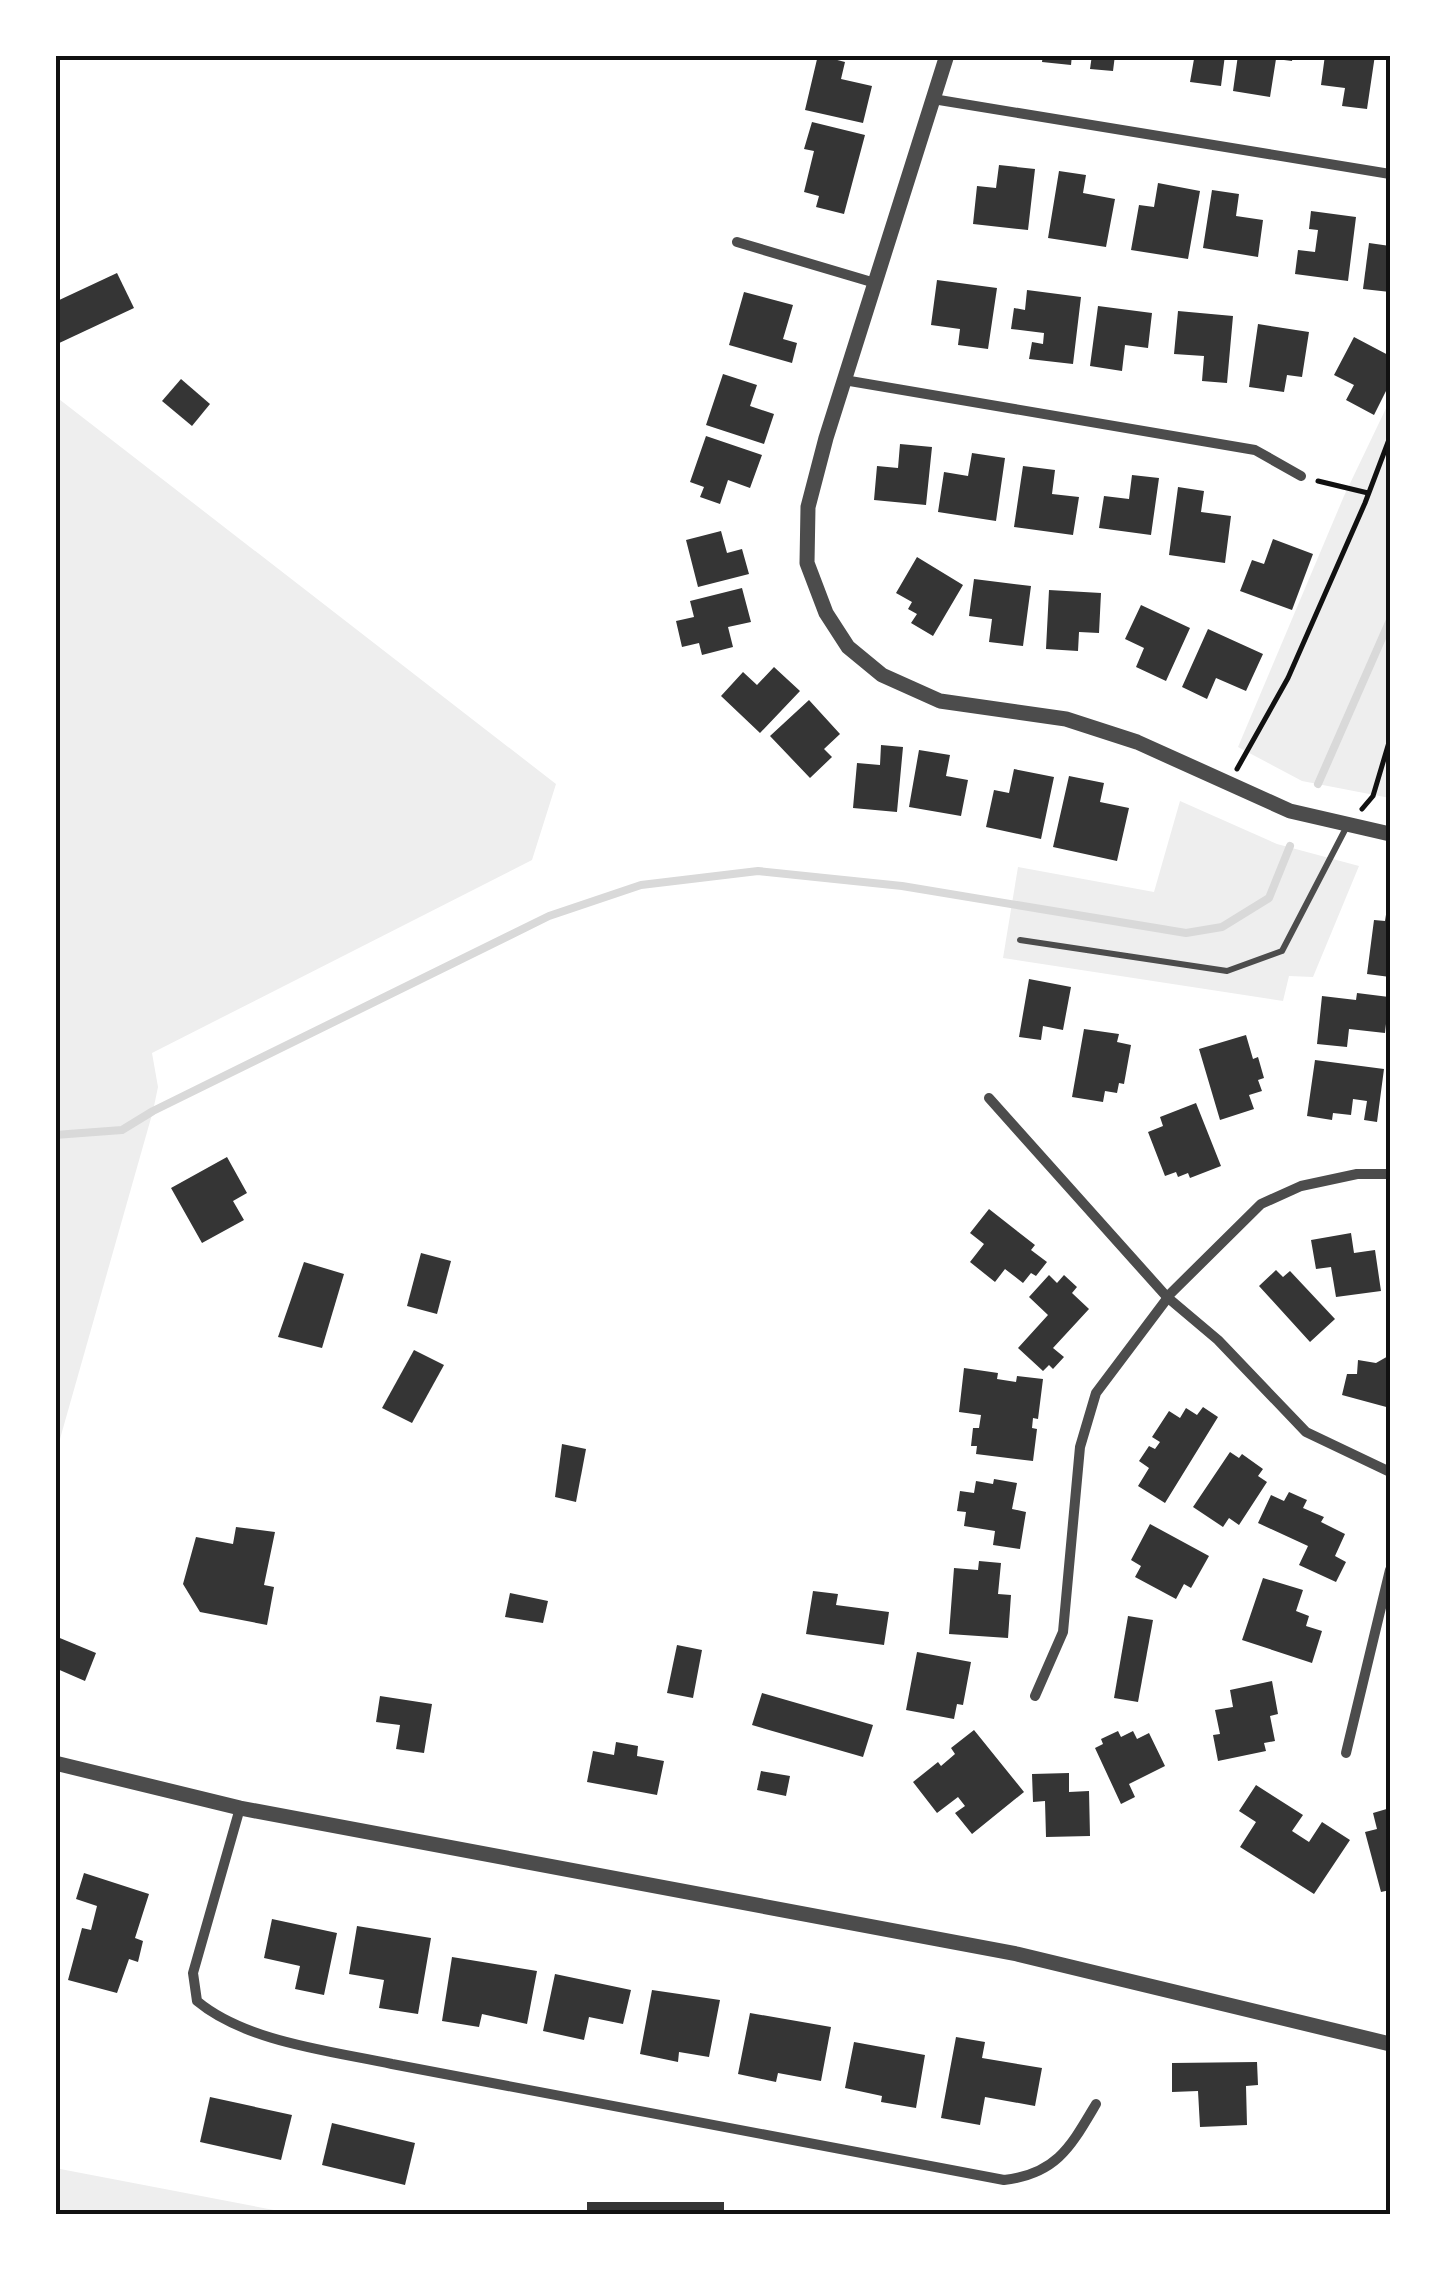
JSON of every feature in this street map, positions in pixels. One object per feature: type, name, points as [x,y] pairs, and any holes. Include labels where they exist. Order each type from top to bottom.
[{"type":"street","points":[[947,55],[808,507],[808,563],[826,613],[848,647],[882,675],[940,701],[1066,718],[1137,742],[1290,812],[1390,834]]},
{"type":"street","points":[[934,100],[1390,174]]},
{"type":"street","points":[[737,242],[875,283]]},
{"type":"street","points":[[844,380],[1255,450],[1300,476]]},
{"type":"street","points":[[989,1098],[1168,1296],[1218,1340],[1306,1432],[1390,1472]]},
{"type":"street","points":[[1034,1696],[1062,1632],[1080,1447],[1096,1393],[1168,1296],[1261,1204],[1301,1186],[1358,1174],[1390,1174]]},
{"type":"street","points":[[1346,1754],[1390,1570]]},
{"type":"street","points":[[55,1764],[240,1808],[1016,1954],[1390,2044]]},
{"type":"street","points":[[240,1808],[193,1974],[198,2001],[230,2024],[313,2048],[392,2064],[1004,2180],[1029,2177],[1069,2150],[1096,2104]]},
{"type":"lane","points":[[1020,940],[1227,971],[1282,952],[1348,825]]},
{"type":"path","points":[[1228,784],[1288,678],[1390,438]]},
{"type":"path","points":[[1300,476],[1368,493]]},
{"type":"path","points":[[1348,825],[1373,796],[1390,739]]},
{"type":"shaded area","points":[[55,396],[556,784],[532,860],[152,1053],[158,1087],[153,1111],[56,1453]]},
{"type":"shaded area","points":[[1390,400],[1390,798],[1302,781],[1238,747],[1344,496]]},
{"type":"shaded area","points":[[1180,801],[1277,844],[1359,866],[1313,977],[1289,976],[1283,1001],[1003,958],[1018,867],[1154,892]]},
{"type":"shaded area","points":[[55,2168],[295,2214],[55,2214]]},
{"type":"building","points":[[818,55],[845,62],[841,79],[872,86],[863,123],[805,110]]},
{"type":"building","points":[[1043,55],[1072,55],[1071,65],[1042,62]]},
{"type":"building","points":[[1092,55],[1115,55],[1113,71],[1090,69]]},
{"type":"building","points":[[1183,55],[1225,55],[1221,86],[1190,82],[1194,59]]},
{"type":"building","points":[[1238,55],[1293,55],[1292,61],[1276,59],[1270,97],[1233,91]]},
{"type":"building","points":[[1325,55],[1375,55],[1367,109],[1342,106],[1345,88],[1321,85]]},
{"type":"building","points":[[812,122],[865,135],[844,214],[816,207],[819,196],[804,192],[814,151],[804,149]]},
{"type":"building","points":[[999,165],[1035,169],[1028,230],[973,224],[977,186],[996,188]]},
{"type":"building","points":[[1059,171],[1086,175],[1083,193],[1115,199],[1106,247],[1048,238]]},
{"type":"building","points":[[1158,183],[1200,191],[1188,259],[1131,250],[1139,205],[1154,207]]},
{"type":"building","points":[[1212,190],[1239,194],[1236,216],[1263,220],[1258,257],[1203,248]]},
{"type":"building","points":[[1311,211],[1356,217],[1348,281],[1295,274],[1298,250],[1315,252],[1318,230],[1309,229]]},
{"type":"building","points":[[1369,243],[1390,246],[1390,292],[1363,289]]},
{"type":"building","points":[[117,273],[134,308],[55,345],[55,302]]},
{"type":"building","points":[[937,280],[997,288],[988,349],[958,345],[960,329],[931,325]]},
{"type":"building","points":[[1027,290],[1081,297],[1073,364],[1029,359],[1032,342],[1043,344],[1044,333],[1011,329],[1014,308],[1025,310]]},
{"type":"building","points":[[744,292],[793,305],[783,339],[797,343],[792,363],[729,345]]},
{"type":"building","points":[[1098,306],[1152,313],[1148,348],[1125,345],[1122,371],[1090,366]]},
{"type":"building","points":[[1178,311],[1233,316],[1227,383],[1202,381],[1204,356],[1174,354]]},
{"type":"building","points":[[1258,324],[1309,332],[1302,377],[1287,375],[1284,392],[1249,387]]},
{"type":"building","points":[[1354,337],[1390,356],[1390,383],[1374,415],[1346,400],[1354,385],[1334,375]]},
{"type":"building","points":[[723,374],[757,385],[750,406],[774,414],[764,444],[706,425]]},
{"type":"building","points":[[181,379],[210,404],[192,426],[162,401]]},
{"type":"building","points":[[706,436],[762,455],[750,488],[728,480],[720,504],[700,497],[704,487],[690,482]]},
{"type":"building","points":[[900,444],[932,447],[926,505],[874,500],[877,466],[898,468]]},
{"type":"building","points":[[972,453],[1005,458],[996,521],[938,512],[944,472],[968,476]]},
{"type":"building","points":[[1023,466],[1055,470],[1052,494],[1079,497],[1073,535],[1014,527]]},
{"type":"building","points":[[1132,475],[1159,478],[1151,535],[1099,528],[1104,496],[1129,499]]},
{"type":"building","points":[[1178,487],[1204,491],[1201,512],[1231,516],[1225,563],[1169,555]]},
{"type":"building","points":[[721,531],[727,553],[742,549],[749,574],[698,587],[686,540]]},
{"type":"building","points":[[1273,539],[1313,554],[1292,610],[1240,591],[1252,560],[1264,564]]},
{"type":"building","points":[[917,557],[963,585],[933,636],[911,623],[917,614],[908,609],[912,602],[896,593]]},
{"type":"building","points":[[974,579],[1031,586],[1023,646],[989,642],[992,619],[969,616]]},
{"type":"building","points":[[742,588],[751,622],[728,627],[733,647],[702,655],[699,643],[682,647],[676,621],[694,617],[690,601]]},
{"type":"building","points":[[1049,590],[1101,593],[1099,633],[1079,632],[1078,651],[1046,649]]},
{"type":"building","points":[[1141,605],[1190,628],[1166,681],[1136,667],[1144,648],[1125,639]]},
{"type":"building","points":[[1208,629],[1263,654],[1246,691],[1216,678],[1207,699],[1182,687]]},
{"type":"building","points":[[774,667],[800,691],[760,733],[721,696],[743,672],[757,685]]},
{"type":"building","points":[[809,700],[840,734],[824,749],[832,757],[810,778],[770,736]]},
{"type":"building","points":[[881,745],[903,747],[897,812],[853,808],[857,763],[880,765]]},
{"type":"building","points":[[919,750],[950,755],[946,776],[968,780],[961,816],[909,807]]},
{"type":"building","points":[[1014,769],[1054,777],[1041,839],[986,827],[994,790],[1009,793]]},
{"type":"building","points":[[1069,776],[1104,783],[1100,802],[1129,808],[1117,861],[1053,847]]},
{"type":"building","points":[[1388,902],[1390,977],[1367,974],[1374,920],[1385,921]]},
{"type":"building","points":[[1029,979],[1071,987],[1063,1030],[1043,1026],[1041,1040],[1019,1037]]},
{"type":"building","points":[[1357,993],[1389,997],[1385,1033],[1349,1029],[1347,1047],[1317,1044],[1322,996],[1356,1000]]},
{"type":"building","points":[[1084,1029],[1119,1034],[1117,1042],[1131,1045],[1124,1084],[1119,1083],[1117,1093],[1105,1091],[1103,1102],[1072,1097]]},
{"type":"building","points":[[1246,1035],[1264,1078],[1258,1080],[1262,1091],[1249,1095],[1254,1109],[1220,1120],[1199,1049]]},
{"type":"building","points":[[1315,1060],[1384,1069],[1377,1122],[1364,1120],[1367,1101],[1353,1099],[1351,1115],[1333,1113],[1332,1120],[1307,1116]]},
{"type":"building","points":[[1196,1103],[1221,1166],[1190,1178],[1188,1173],[1178,1177],[1176,1172],[1165,1176],[1148,1132],[1163,1126],[1160,1117]]},
{"type":"building","points":[[227,1157],[247,1193],[233,1201],[244,1220],[202,1243],[171,1188]]},
{"type":"building","points":[[989,1209],[1035,1245],[1031,1250],[1047,1262],[1036,1276],[1031,1273],[1023,1283],[1005,1269],[995,1282],[970,1262],[984,1244],[970,1233]]},
{"type":"building","points":[[1351,1233],[1354,1253],[1375,1250],[1381,1291],[1336,1297],[1331,1267],[1316,1269],[1311,1240]]},
{"type":"building","points":[[421,1253],[451,1261],[437,1314],[407,1306]]},
{"type":"building","points":[[304,1262],[344,1274],[322,1348],[278,1337]]},
{"type":"building","points":[[1276,1270],[1283,1277],[1290,1271],[1335,1319],[1310,1342],[1259,1286]]},
{"type":"building","points":[[1049,1275],[1057,1283],[1064,1275],[1077,1287],[1072,1293],[1089,1309],[1053,1348],[1064,1357],[1053,1369],[1049,1365],[1043,1371],[1018,1348],[1048,1315],[1029,1297]]},
{"type":"building","points":[[414,1350],[444,1365],[412,1423],[382,1408]]},
{"type":"building","points":[[1390,1355],[1390,1408],[1342,1395],[1347,1374],[1357,1374],[1358,1360],[1376,1363]]},
{"type":"building","points":[[964,1368],[998,1373],[997,1379],[1016,1382],[1017,1376],[1043,1379],[1038,1419],[1033,1418],[1032,1428],[1037,1429],[1033,1461],[976,1454],[977,1446],[971,1446],[973,1428],[979,1428],[981,1415],[959,1412]]},
{"type":"building","points":[[1203,1407],[1218,1417],[1165,1503],[1138,1486],[1149,1468],[1139,1461],[1149,1446],[1155,1449],[1160,1442],[1152,1437],[1169,1411],[1180,1418],[1186,1408],[1197,1415]]},
{"type":"building","points":[[562,1444],[586,1449],[576,1502],[555,1497]]},
{"type":"building","points":[[1230,1452],[1239,1458],[1242,1454],[1263,1469],[1258,1476],[1267,1482],[1239,1525],[1229,1518],[1223,1527],[1193,1507]]},
{"type":"building","points":[[994,1479],[1017,1483],[1012,1509],[1026,1512],[1020,1549],[993,1545],[995,1531],[964,1526],[966,1512],[957,1511],[960,1491],[974,1493],[976,1481],[993,1484]]},
{"type":"building","points":[[1289,1492],[1307,1500],[1303,1508],[1324,1517],[1321,1522],[1345,1534],[1335,1556],[1346,1562],[1336,1582],[1299,1565],[1308,1546],[1258,1523],[1271,1495],[1284,1501]]},
{"type":"building","points":[[1150,1524],[1209,1556],[1191,1588],[1184,1584],[1176,1599],[1135,1577],[1141,1566],[1131,1560]]},
{"type":"building","points":[[236,1527],[275,1532],[264,1585],[274,1587],[267,1625],[200,1612],[183,1584],[196,1537],[233,1544]]},
{"type":"building","points":[[979,1561],[1001,1563],[998,1594],[1011,1595],[1008,1638],[949,1634],[954,1568],[978,1570]]},
{"type":"building","points":[[1263,1578],[1303,1590],[1296,1611],[1309,1616],[1306,1626],[1322,1631],[1312,1663],[1242,1640]]},
{"type":"building","points":[[813,1591],[838,1594],[836,1605],[889,1612],[884,1645],[806,1634]]},
{"type":"building","points":[[510,1593],[548,1601],[543,1623],[505,1617]]},
{"type":"building","points":[[1128,1616],[1153,1620],[1138,1702],[1114,1698]]},
{"type":"building","points":[[55,1636],[96,1653],[85,1681],[55,1668]]},
{"type":"building","points":[[677,1645],[702,1650],[693,1698],[667,1693]]},
{"type":"building","points":[[917,1652],[971,1662],[963,1705],[957,1704],[954,1719],[906,1710]]},
{"type":"building","points":[[1272,1681],[1278,1714],[1270,1716],[1275,1741],[1264,1743],[1266,1751],[1218,1761],[1213,1735],[1220,1734],[1215,1710],[1233,1707],[1230,1690]]},
{"type":"building","points":[[762,1693],[873,1725],[863,1757],[752,1725]]},
{"type":"building","points":[[380,1696],[432,1704],[424,1753],[396,1749],[400,1725],[376,1722]]},
{"type":"building","points":[[974,1730],[1024,1792],[972,1834],[955,1813],[965,1806],[958,1797],[937,1813],[913,1782],[938,1762],[941,1766],[955,1754],[951,1748]]},
{"type":"building","points":[[1118,1731],[1121,1737],[1133,1731],[1137,1739],[1149,1733],[1165,1766],[1129,1784],[1135,1797],[1121,1804],[1095,1748],[1103,1744],[1101,1739]]},
{"type":"building","points":[[616,1742],[638,1746],[637,1756],[664,1761],[657,1795],[587,1782],[593,1751],[614,1755]]},
{"type":"building","points":[[761,1771],[790,1776],[786,1796],[757,1790]]},
{"type":"building","points":[[1069,1773],[1069,1792],[1089,1791],[1090,1836],[1046,1837],[1045,1801],[1033,1802],[1032,1774]]},
{"type":"building","points":[[1256,1785],[1303,1815],[1292,1831],[1309,1842],[1322,1822],[1350,1840],[1314,1894],[1240,1847],[1256,1822],[1239,1811]]},
{"type":"building","points":[[1390,1808],[1390,1890],[1381,1892],[1365,1832],[1377,1829],[1373,1813]]},
{"type":"building","points":[[84,1873],[149,1894],[135,1938],[143,1941],[138,1962],[129,1959],[117,1993],[68,1980],[82,1928],[91,1930],[97,1906],[76,1899]]},
{"type":"building","points":[[272,1919],[337,1933],[324,1995],[295,1989],[300,1966],[264,1958]]},
{"type":"building","points":[[357,1926],[431,1938],[418,2014],[379,2008],[384,1980],[349,1974]]},
{"type":"building","points":[[452,1957],[537,1971],[527,2024],[482,2014],[479,2027],[442,2021]]},
{"type":"building","points":[[555,1974],[631,1990],[623,2024],[589,2017],[584,2040],[543,2031]]},
{"type":"building","points":[[652,1990],[720,2000],[709,2057],[679,2052],[678,2062],[640,2054]]},
{"type":"building","points":[[750,2013],[831,2027],[821,2081],[778,2073],[776,2082],[738,2074]]},
{"type":"building","points":[[956,2037],[985,2042],[982,2058],[1042,2068],[1035,2106],[985,2097],[980,2125],[941,2118]]},
{"type":"building","points":[[854,2042],[925,2055],[916,2108],[881,2102],[882,2096],[845,2088]]},
{"type":"building","points":[[1257,2062],[1258,2085],[1246,2086],[1247,2125],[1200,2127],[1198,2091],[1172,2092],[1172,2063]]},
{"type":"building","points":[[210,2097],[292,2115],[281,2160],[200,2142]]},
{"type":"building","points":[[332,2123],[415,2143],[405,2185],[322,2165]]},
{"type":"building","points":[[587,2202],[724,2202],[724,2214],[587,2214]]},
{"type":"waterway","points":[[1318,784],[1390,620]]},
{"type":"waterway","points":[[55,1135],[122,1130],[153,1111],[549,916],[641,885],[758,871],[902,886],[1186,933],[1222,927],[1269,898],[1290,846]]}]
